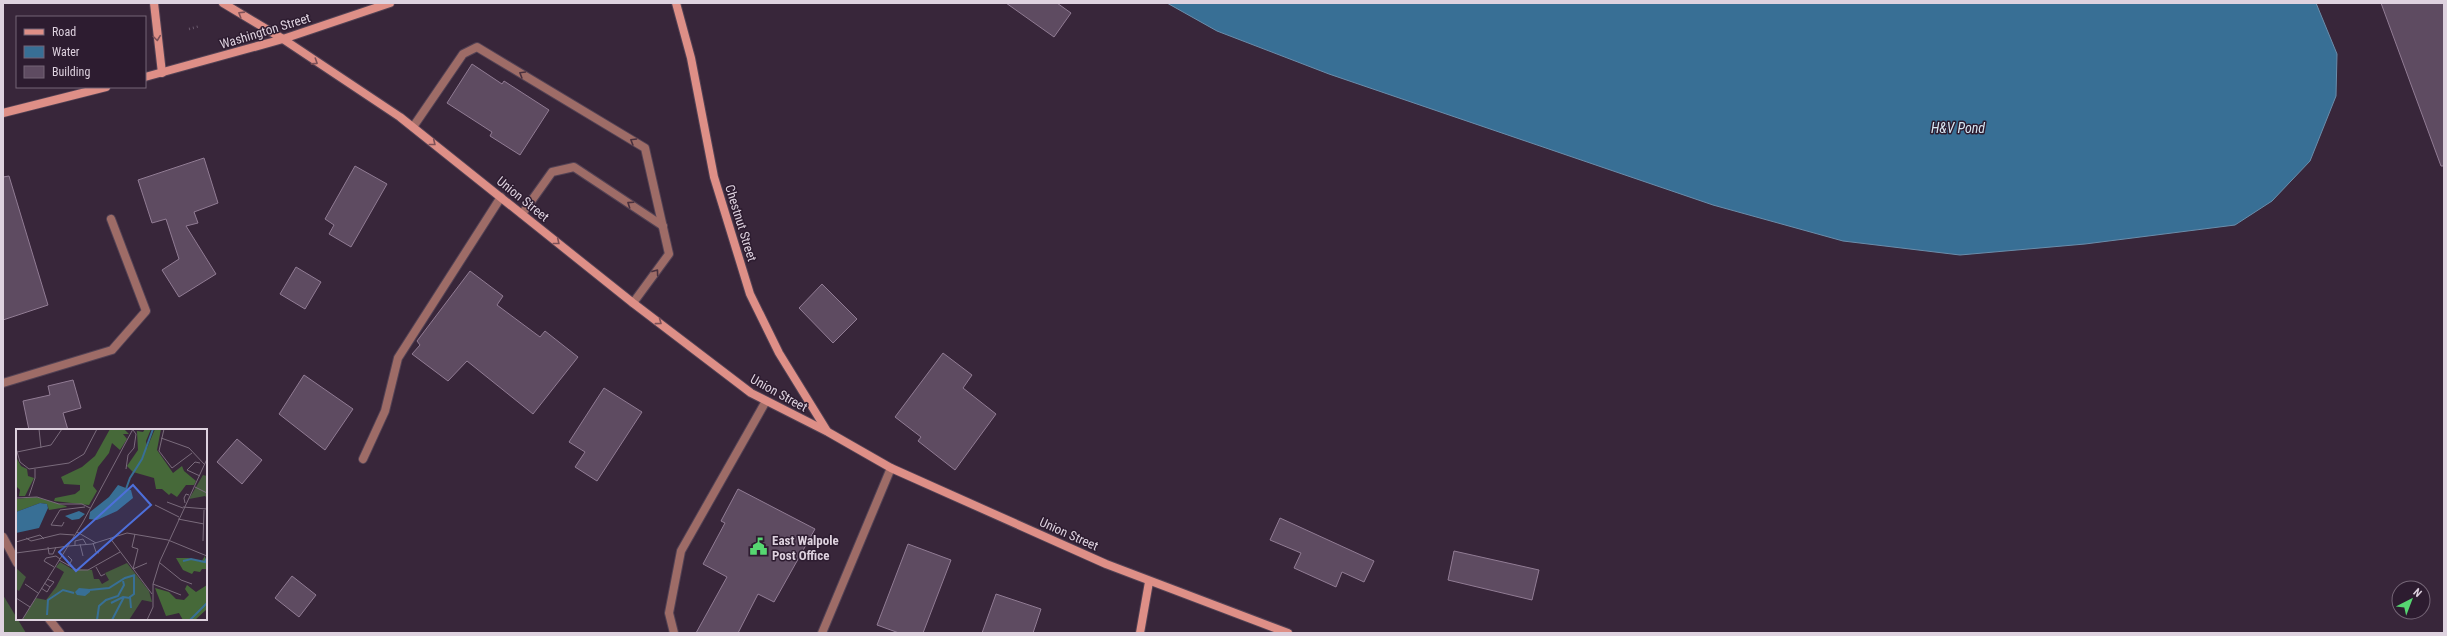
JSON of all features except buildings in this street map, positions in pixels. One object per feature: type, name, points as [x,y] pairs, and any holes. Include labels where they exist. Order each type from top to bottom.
[{"type":"main road","points":[[154,3],[162,73]]},
{"type":"main road","name":"Union Street","points":[[223,3],[283,39],[413,127],[633,303],[751,393],[828,432],[891,468],[1149,582],[1288,633]]},
{"type":"main road","name":"Washington Street","points":[[146,77],[283,39],[390,3]]},
{"type":"main road","name":"Chestnut Street","points":[[676,3],[691,58],[714,177],[750,294],[779,353],[828,432]]},
{"type":"main road","points":[[3,113],[102,88]]},
{"type":"main road","points":[[1140,633],[1149,582]]},
{"type":"street","points":[[413,127],[463,54],[477,47],[645,148],[669,254],[633,303]]},
{"type":"street","points":[[522,214],[552,172],[574,167],[663,226]]},
{"type":"street","points":[[363,459],[385,411],[398,358],[501,197]]},
{"type":"street","points":[[3,383],[112,350],[146,311],[111,219]]},
{"type":"street","points":[[674,633],[669,613],[681,551],[766,401]]},
{"type":"street","points":[[822,633],[891,468]]},
{"type":"street","points":[[3,537],[16,561]]},
{"type":"street","points":[[50,620],[60,633]]},
{"type":"path","points":[[189,29],[200,26]]},
{"type":"green space","points":[[3,595],[16,616],[16,620],[18,620],[26,633],[3,633]]},
{"type":"water","name":"H&V Pond","points":[[1167,3],[2316,3],[2337,54],[2336,96],[2310,161],[2272,201],[2235,225],[2085,244],[1960,255],[1843,241],[1713,205],[1329,74],[1217,31]]},
{"type":"place","name":"East Walpole Post Office","points":[[759,547]]}]
